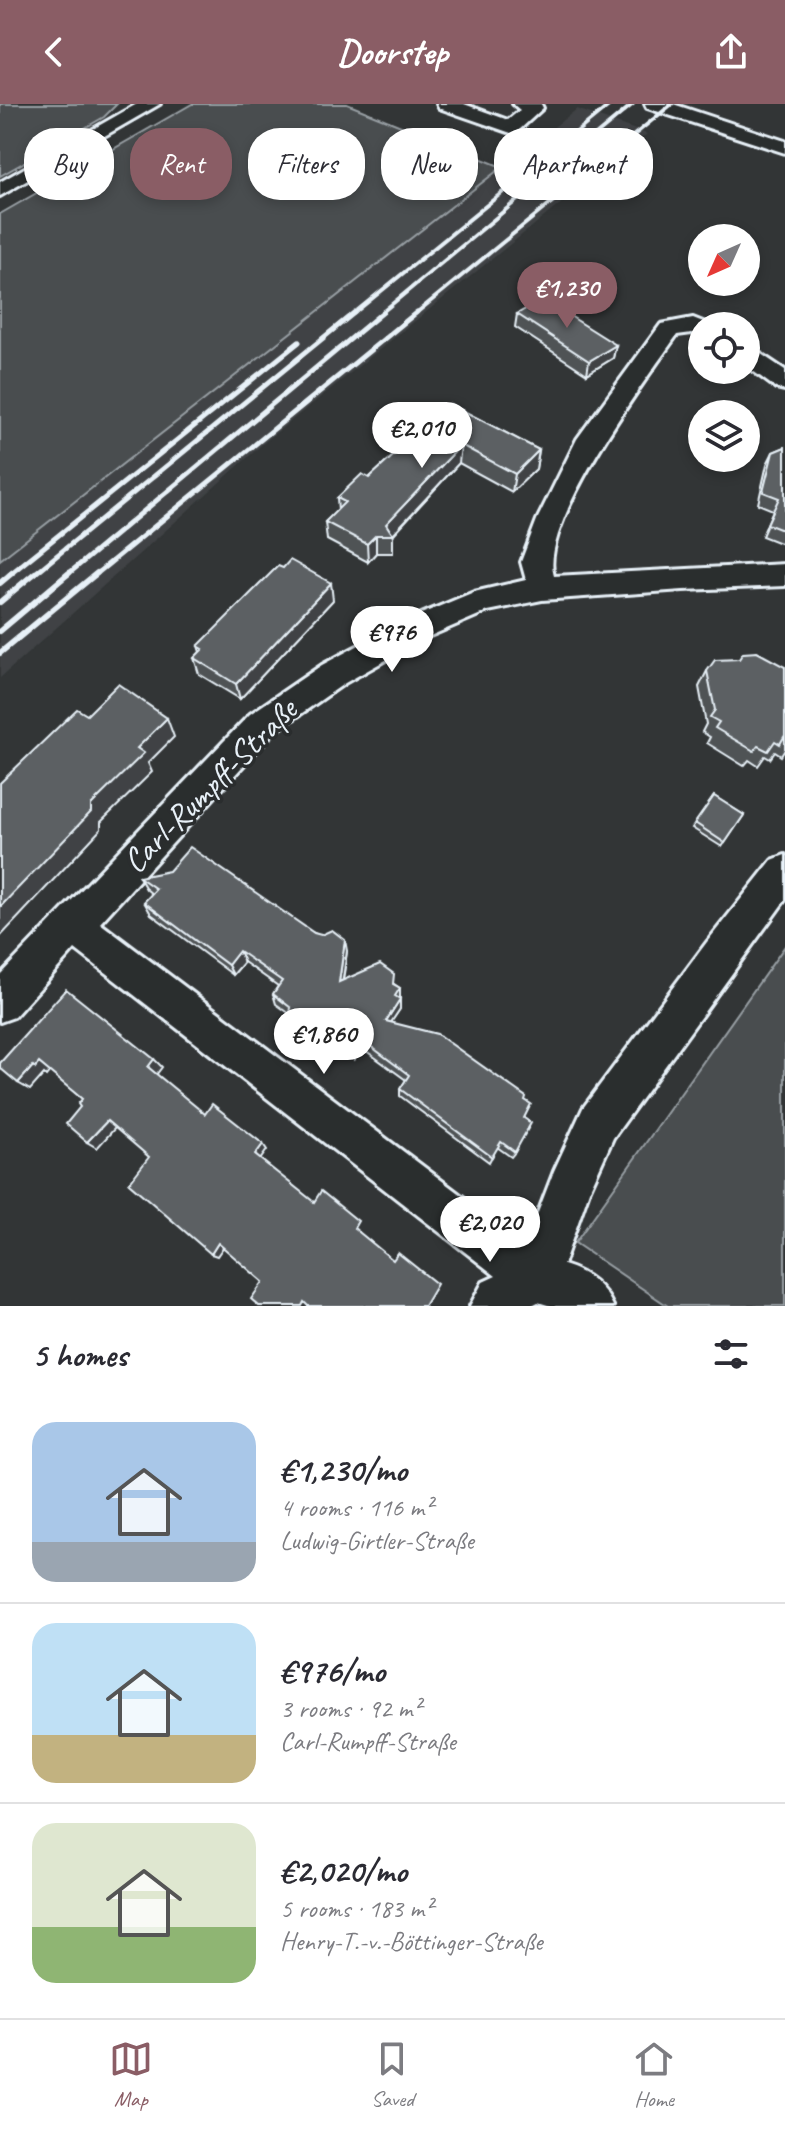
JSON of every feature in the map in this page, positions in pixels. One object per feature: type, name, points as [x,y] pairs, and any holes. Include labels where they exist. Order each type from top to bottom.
[{"type":"street","points":[[0,190],[151,104]]},
{"type":"street","points":[[446,104],[511,127],[534,108],[522,104]]},
{"type":"street","points":[[654,104],[785,147]]},
{"type":"street","points":[[543,589],[535,562],[551,520],[590,439],[669,329],[688,326]]},
{"type":"street","points":[[760,365],[785,382]]},
{"type":"street","name":"Carl-Rumpff-Straße","points":[[0,1003],[261,724],[348,664],[467,606],[543,589],[702,577],[785,575]]},
{"type":"street","points":[[493,1306],[499,1298],[536,1279],[569,1186],[598,1123],[720,955],[785,872]]},
{"type":"street","points":[[73,925],[536,1279],[569,1289],[590,1306]]},
{"type":"shaded area","points":[[0,104],[117,104],[104,117],[85,128],[24,128],[24,162],[0,176]]},
{"type":"shaded area","points":[[192,104],[347,104],[406,128],[381,128],[381,200],[460,200],[0,560],[0,214],[24,200],[114,200],[114,149],[130,140],[130,200],[232,200],[232,128],[150,128]]},
{"type":"shaded area","points":[[577,109],[630,128],[553,128]]},
{"type":"shaded area","points":[[478,157],[494,164],[494,173],[478,186]]},
{"type":"shaded area","points":[[494,174],[494,200],[565,200],[266,441],[0,678],[0,560],[461,200],[478,200],[478,186]]},
{"type":"shaded area","points":[[785,946],[785,1306],[668,1306],[575,1243]]},
{"type":"building","points":[[543,299],[616,345],[589,361],[517,314]]},
{"type":"building","points":[[450,404],[539,450],[515,474],[461,445],[386,524],[393,535],[376,535],[367,544],[325,522],[345,502],[337,498],[362,474],[369,478]]},
{"type":"building","points":[[785,447],[785,531],[767,524],[779,498],[763,492],[773,452]]},
{"type":"building","points":[[290,560],[331,583],[236,684],[194,658],[203,649],[198,646],[278,566],[283,568]]},
{"type":"building","points":[[757,652],[785,667],[785,738],[780,744],[775,741],[768,751],[758,746],[754,751],[715,728],[719,722],[710,717],[715,710],[707,671],[715,660],[739,659],[743,653]]},
{"type":"building","points":[[118,684],[167,718],[137,748],[144,753],[91,805],[91,812],[0,907],[0,783],[77,709],[87,715]]},
{"type":"building","points":[[714,796],[744,815],[725,843],[695,823]]},
{"type":"building","points":[[190,847],[314,933],[321,935],[332,930],[345,940],[339,982],[380,964],[394,974],[393,984],[400,988],[395,996],[400,999],[386,1021],[437,1034],[526,1097],[525,1100],[531,1104],[524,1118],[531,1123],[515,1152],[501,1142],[492,1157],[400,1089],[409,1075],[361,1039],[352,1050],[307,1021],[287,1030],[291,1008],[273,994],[282,981],[239,951],[228,965],[144,902],[156,889],[139,877],[169,871]]},
{"type":"building","points":[[66,989],[154,1059],[148,1067],[205,1114],[212,1104],[263,1144],[255,1155],[314,1202],[321,1191],[358,1221],[354,1228],[393,1260],[398,1253],[437,1284],[424,1306],[308,1306],[304,1302],[302,1306],[259,1306],[251,1299],[263,1282],[218,1243],[211,1254],[129,1183],[149,1157],[107,1121],[87,1142],[66,1124],[80,1107],[78,1104],[82,1099],[39,1063],[18,1083],[0,1068],[0,1063]]},
{"type":"railway","points":[[353,314],[611,104]]},
{"type":"railway","points":[[380,314],[633,104]]},
{"type":"railway","points":[[415,314],[672,104]]},
{"type":"railway","points":[[33,575],[355,312]]},
{"type":"railway","points":[[67,575],[383,312]]},
{"type":"railway","points":[[95,575],[417,312]]},
{"type":"railway","points":[[9,575],[299,342]]},
{"type":"railway","points":[[0,583],[12,573]]},
{"type":"railway","points":[[0,602],[35,573]]},
{"type":"railway","points":[[0,631],[69,573]]},
{"type":"railway","points":[[0,653],[97,573]]}]
